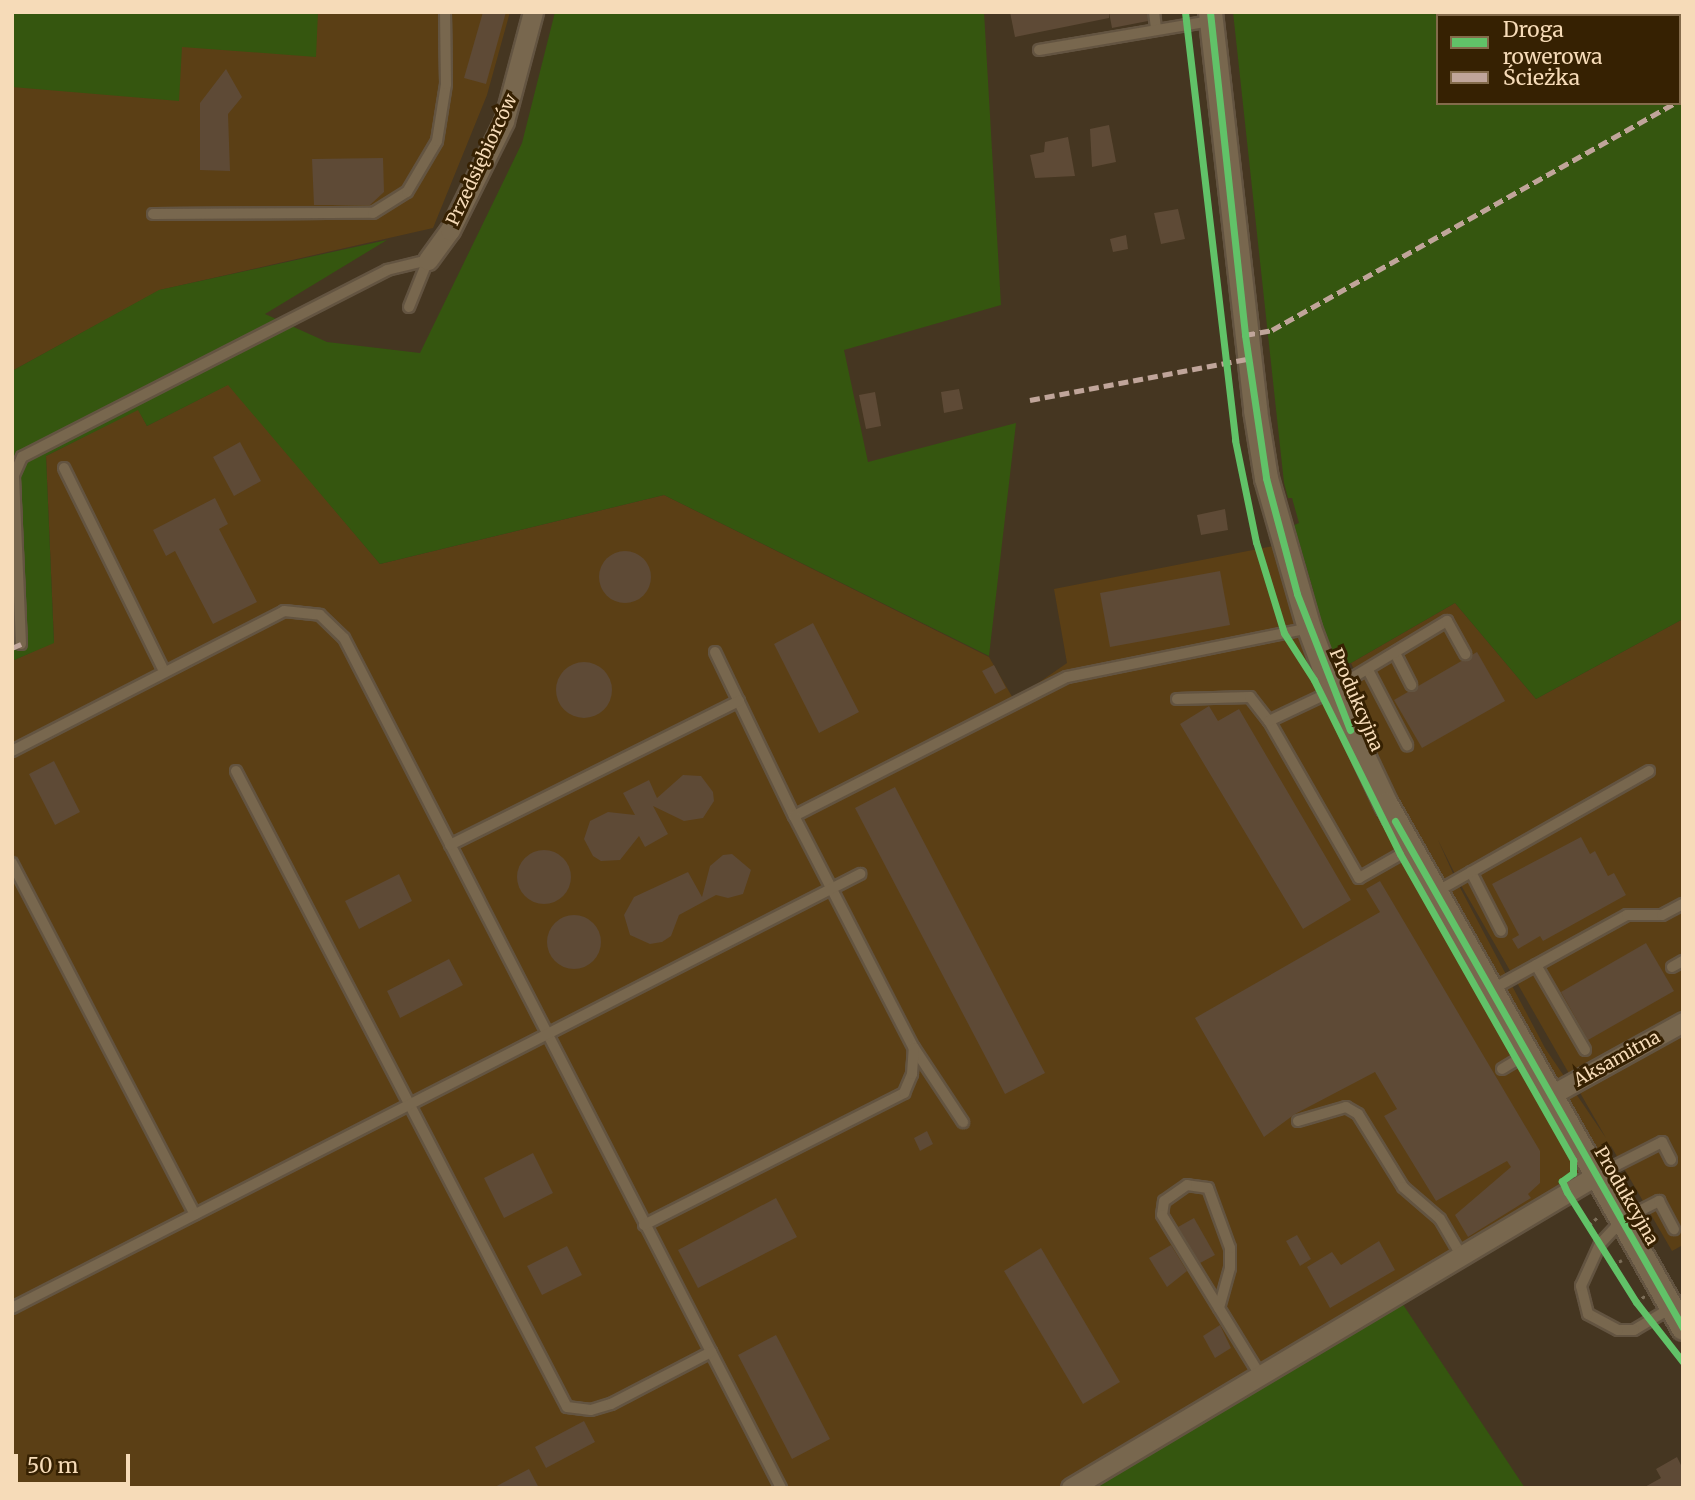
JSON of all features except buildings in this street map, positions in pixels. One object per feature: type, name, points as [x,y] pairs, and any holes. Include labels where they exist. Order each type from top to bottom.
[{"type":"street","name":"Przedsiębiorców","points":[[428,260],[450,230],[504,121],[533,12]]},
{"type":"street","name":"Produkcyjna","points":[[1211,17],[1255,410],[1266,478],[1309,628],[1332,690],[1411,849],[1683,1328]]},
{"type":"street","name":"Aksamitna","points":[[1551,1095],[1683,1022]]},
{"type":"street","points":[[1071,1488],[1597,1175]]},
{"type":"lane","points":[[153,214],[373,213],[407,192],[437,141],[446,84],[445,12]]},
{"type":"lane","points":[[1154,12],[1157,29]]},
{"type":"lane","points":[[1039,50],[1211,17]]},
{"type":"lane","points":[[409,307],[428,260]]},
{"type":"lane","points":[[21,644],[14,475],[22,457],[387,270],[428,260]]},
{"type":"lane","points":[[64,468],[164,671]]},
{"type":"lane","points":[[12,751],[284,611],[320,615],[344,638],[781,1488]]},
{"type":"lane","points":[[1269,721],[1368,670],[1447,621],[1465,654]]},
{"type":"lane","points":[[794,816],[1066,677],[1309,628]]},
{"type":"lane","points":[[715,652],[794,816],[914,1048],[963,1122]]},
{"type":"lane","points":[[1395,653],[1411,685]]},
{"type":"lane","points":[[1368,670],[1407,746]]},
{"type":"lane","points":[[1177,699],[1251,697],[1269,721],[1359,878],[1411,849]]},
{"type":"lane","points":[[450,845],[739,701]]},
{"type":"lane","points":[[236,771],[567,1407],[591,1410],[611,1404],[711,1352]]},
{"type":"lane","points":[[1435,892],[1649,771]]},
{"type":"lane","points":[[12,863],[195,1214]]},
{"type":"lane","points":[[1471,872],[1501,931]]},
{"type":"lane","points":[[12,1308],[860,874]]},
{"type":"lane","points":[[1491,990],[1627,915],[1662,915],[1683,904]]},
{"type":"lane","points":[[1672,967],[1683,961]]},
{"type":"lane","points":[[1536,965],[1585,1050]]},
{"type":"lane","points":[[644,1225],[904,1093],[912,1074],[914,1048]]},
{"type":"lane","points":[[1502,1069],[1528,1054]]},
{"type":"lane","points":[[1298,1121],[1346,1107],[1358,1114],[1403,1187],[1440,1219],[1461,1255]]},
{"type":"lane","points":[[1597,1175],[1662,1142],[1671,1160]]},
{"type":"lane","points":[[1219,1308],[1230,1268],[1230,1248],[1208,1188],[1187,1185],[1164,1201],[1162,1215],[1219,1308],[1261,1375]]},
{"type":"lane","points":[[1671,1308],[1634,1330],[1610,1327],[1588,1314],[1582,1300],[1585,1271],[1600,1244],[1622,1220],[1659,1201],[1674,1228]]},
{"type":"shaded area","points":[[12,12],[510,12],[487,95],[433,228],[160,290],[12,371]]},
{"type":"shaded area","points":[[229,384],[380,564],[664,495],[989,657],[1014,700],[1067,663],[1054,589],[1294,542],[1332,664],[1356,674],[1351,663],[1455,603],[1536,699],[1683,619],[1683,1245],[1672,1251],[1611,1146],[1590,1161],[1597,1176],[1072,1488],[12,1488],[12,661],[54,642],[46,456],[138,409],[147,426]],"holes":[[[1438,840],[1458,880],[1606,1138],[1545,1048],[1456,880]]]},
{"type":"green space","points":[[12,12],[318,12],[316,57],[182,47],[179,101],[12,87]]},
{"type":"green space","points":[[555,12],[984,12],[1001,305],[844,350],[868,462],[1016,423],[989,656],[664,495],[380,564],[228,385],[147,426],[138,410],[46,456],[54,643],[12,661],[12,371],[159,290],[387,240],[265,314],[327,342],[420,353],[522,143]]},
{"type":"green space","points":[[1233,12],[1683,12],[1683,619],[1536,699],[1455,603],[1351,663],[1332,664],[1309,595],[1314,593],[1294,525],[1299,523],[1292,498],[1288,498],[1284,483]]},
{"type":"green space","points":[[1396,1294],[1525,1488],[1072,1488]]},
{"type":"marked path","points":[[1245,335],[1272,330],[1671,105]]},
{"type":"marked path","points":[[1030,400],[1248,359]]},
{"type":"marked path","points":[[12,648],[21,644]]},
{"type":"cycle path","points":[[1185,12],[1235,440],[1256,542],[1284,633],[1314,680],[1400,854],[1573,1160],[1573,1173],[1562,1181],[1567,1192],[1636,1302],[1683,1362]]},
{"type":"cycle path","points":[[1210,12],[1245,335],[1266,478],[1297,594],[1350,730]]},
{"type":"cycle path","points":[[1395,821],[1683,1328]]}]
